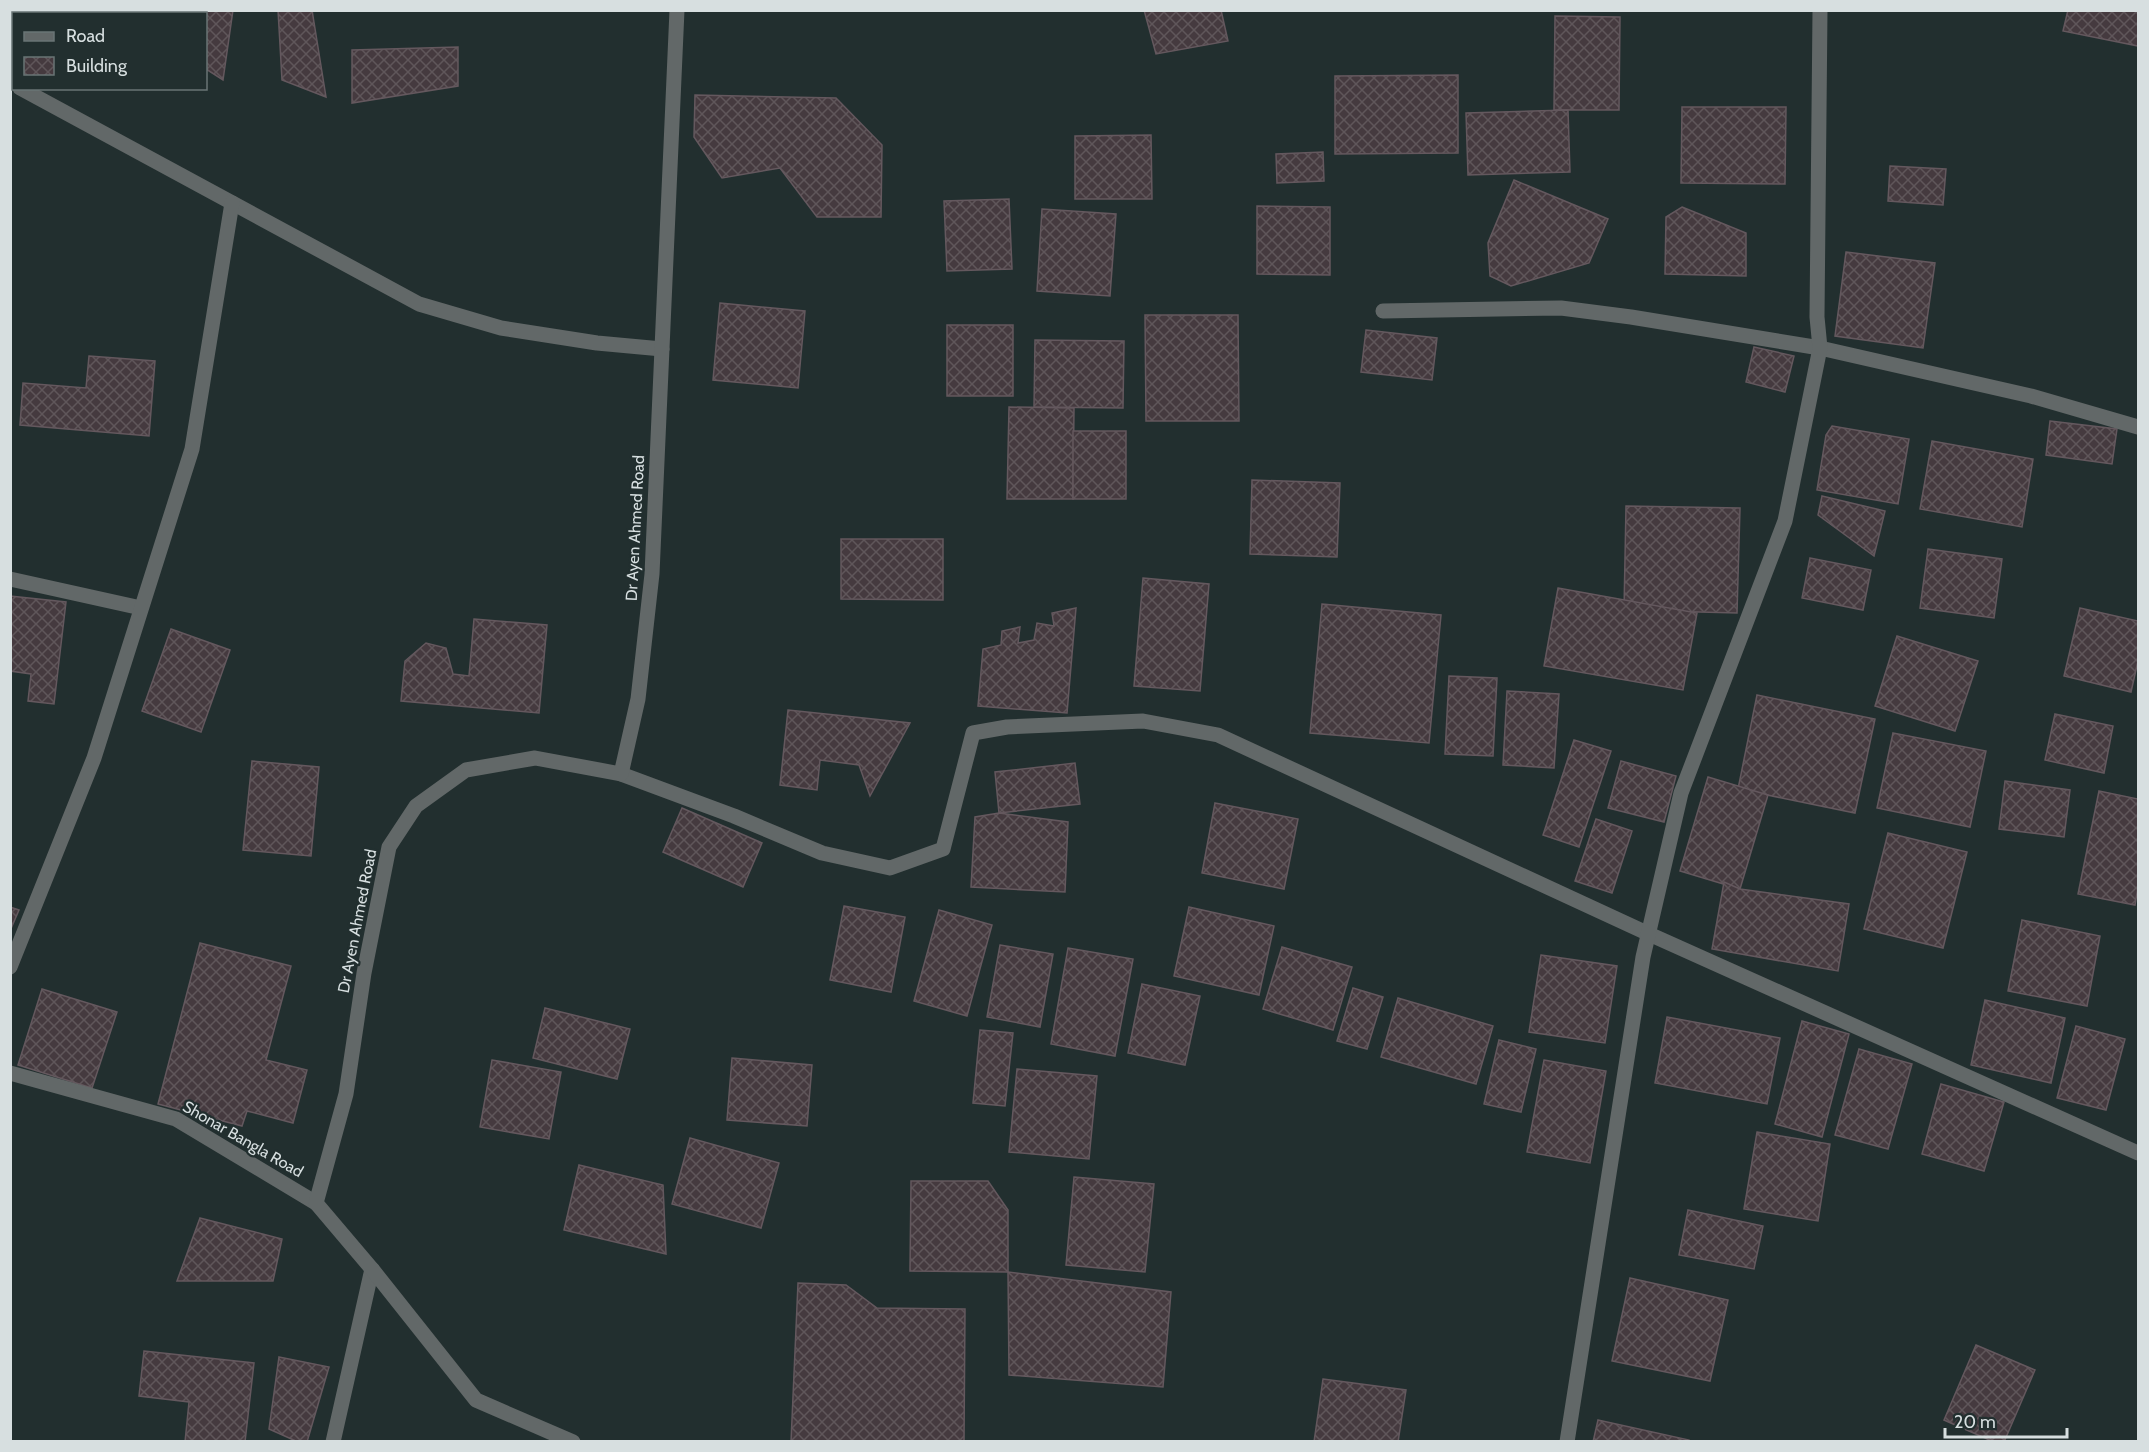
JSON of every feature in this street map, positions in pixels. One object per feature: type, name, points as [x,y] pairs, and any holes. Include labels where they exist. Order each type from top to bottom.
[{"type":"street","name":"Dr Ayen Ahmed Road","points":[[316,1203],[346,1094],[364,973],[388,847],[416,806],[466,770],[535,758],[621,774],[638,699],[652,574],[677,10]]},
{"type":"street","points":[[1567,1442],[1643,957],[1681,793],[1785,521],[1820,348],[1817,317],[1820,10]]},
{"type":"street","points":[[25,90],[419,304],[501,328],[597,344],[662,350]]},
{"type":"street","points":[[10,967],[94,758],[192,449],[232,203]]},
{"type":"street","points":[[1383,311],[1561,308],[1631,317],[1820,348],[2031,396],[2139,427]]},
{"type":"street","points":[[10,579],[141,609]]},
{"type":"street","points":[[621,774],[734,816],[822,853],[890,868],[942,849],[973,733],[1007,727],[1143,721],[1218,735],[1649,934],[2139,1153]]},
{"type":"street","name":"Shonar Bangla Road","points":[[10,1073],[176,1119],[316,1203]]},
{"type":"street","points":[[316,1203],[372,1269],[476,1400],[573,1442]]},
{"type":"street","points":[[333,1442],[372,1269]]},
{"type":"building","points":[[153,10],[233,10],[223,80],[207,70],[207,12],[152,12]]},
{"type":"building","points":[[278,10],[312,10],[326,97],[282,80]]},
{"type":"building","points":[[1144,10],[1221,10],[1228,41],[1156,54]]},
{"type":"building","points":[[2068,10],[2138,10],[2138,46],[2063,31]]},
{"type":"building","points":[[1555,16],[1620,17],[1619,110],[1554,110]]},
{"type":"building","points":[[458,47],[458,86],[352,103],[352,50]]},
{"type":"building","points":[[1458,75],[1458,153],[1335,154],[1335,76]]},
{"type":"building","points":[[695,95],[836,98],[882,145],[881,217],[817,217],[780,168],[722,178],[694,137]]},
{"type":"building","points":[[1682,107],[1786,107],[1785,184],[1681,183]]},
{"type":"building","points":[[1568,110],[1570,172],[1468,175],[1466,113]]},
{"type":"building","points":[[1151,135],[1152,199],[1075,199],[1075,136]]},
{"type":"building","points":[[1323,152],[1324,181],[1277,183],[1276,154]]},
{"type":"building","points":[[1890,166],[1946,169],[1943,205],[1888,201]]},
{"type":"building","points":[[1514,180],[1608,219],[1589,263],[1511,286],[1490,276],[1488,243]]},
{"type":"building","points":[[1009,199],[1012,269],[947,271],[944,201]]},
{"type":"building","points":[[1257,206],[1330,207],[1330,275],[1257,274]]},
{"type":"building","points":[[1682,207],[1746,233],[1746,276],[1665,274],[1666,217]]},
{"type":"building","points":[[1042,209],[1116,214],[1110,296],[1037,291]]},
{"type":"building","points":[[1846,252],[1935,263],[1923,348],[1835,336]]},
{"type":"building","points":[[720,303],[805,311],[798,388],[713,380]]},
{"type":"building","points":[[1145,315],[1238,315],[1239,421],[1146,421]]},
{"type":"building","points":[[947,325],[1013,325],[1013,396],[947,396]]},
{"type":"building","points":[[1366,330],[1437,338],[1432,380],[1361,372]]},
{"type":"building","points":[[1035,340],[1124,341],[1123,408],[1034,407]]},
{"type":"building","points":[[1754,347],[1794,356],[1785,392],[1746,382]]},
{"type":"building","points":[[89,356],[155,361],[149,436],[20,425],[23,383],[86,388]]},
{"type":"building","points":[[1009,407],[1074,408],[1073,499],[1007,499]]},
{"type":"building","points":[[2050,421],[2117,429],[2112,464],[2046,455]]},
{"type":"building","points":[[1832,426],[1909,439],[1898,504],[1817,490],[1826,435]]},
{"type":"building","points":[[1073,431],[1126,431],[1126,499],[1073,499]]},
{"type":"building","points":[[1932,441],[2033,459],[2022,527],[1920,509]]},
{"type":"building","points":[[1252,480],[1340,483],[1337,557],[1250,554]]},
{"type":"building","points":[[1822,496],[1885,511],[1874,556],[1818,515]]},
{"type":"building","points":[[1626,506],[1740,508],[1737,613],[1624,610]]},
{"type":"building","points":[[841,539],[943,539],[943,600],[841,599]]},
{"type":"building","points":[[1928,549],[2002,559],[1994,618],[1920,608]]},
{"type":"building","points":[[1810,558],[1871,570],[1863,610],[1802,598]]},
{"type":"building","points":[[1143,578],[1209,584],[1200,691],[1134,686]]},
{"type":"building","points":[[1558,588],[1697,613],[1683,690],[1544,666]]},
{"type":"building","points":[[10,596],[66,602],[54,704],[28,701],[31,674],[10,671]]},
{"type":"building","points":[[1322,604],[1441,615],[1429,743],[1310,733]]},
{"type":"building","points":[[1076,608],[1067,713],[978,706],[983,649],[1001,645],[1002,631],[1020,627],[1018,643],[1034,640],[1037,623],[1054,626],[1052,613]]},
{"type":"building","points":[[2080,608],[2138,621],[2138,661],[2131,692],[2064,676]]},
{"type":"building","points":[[474,619],[547,625],[539,713],[401,701],[405,661],[426,643],[446,648],[453,674],[469,676]]},
{"type":"building","points":[[171,629],[230,650],[201,732],[142,711]]},
{"type":"building","points":[[1897,636],[1978,661],[1955,731],[1875,706]]},
{"type":"building","points":[[1449,676],[1497,678],[1493,756],[1445,754]]},
{"type":"building","points":[[1507,691],[1559,694],[1554,768],[1503,765]]},
{"type":"building","points":[[1757,695],[1875,719],[1855,813],[1738,789]]},
{"type":"building","points":[[788,710],[910,723],[870,796],[859,765],[820,760],[817,790],[780,785]]},
{"type":"building","points":[[2055,714],[2113,726],[2104,773],[2045,760]]},
{"type":"building","points":[[1893,733],[1986,751],[1970,827],[1877,808]]},
{"type":"building","points":[[1574,740],[1611,751],[1579,847],[1543,835]]},
{"type":"building","points":[[252,761],[319,767],[311,856],[243,850]]},
{"type":"building","points":[[1621,761],[1676,776],[1664,822],[1608,808]]},
{"type":"building","points":[[1075,763],[1080,804],[999,813],[995,772]]},
{"type":"building","points":[[1708,777],[1768,795],[1740,889],[1680,871]]},
{"type":"building","points":[[2005,781],[2070,790],[2064,837],[1999,829]]},
{"type":"building","points":[[2099,791],[2138,799],[2138,887],[2135,905],[2078,894]]},
{"type":"building","points":[[1215,803],[1298,819],[1284,889],[1202,873]]},
{"type":"building","points":[[682,808],[762,843],[743,887],[663,852]]},
{"type":"building","points":[[999,813],[1068,822],[1065,892],[971,887],[975,817]]},
{"type":"building","points":[[1596,819],[1632,831],[1612,893],[1575,881]]},
{"type":"building","points":[[1888,833],[1967,852],[1943,948],[1864,929]]},
{"type":"building","points":[[1724,882],[1740,889],[1849,904],[1838,971],[1712,949]]},
{"type":"building","points":[[844,906],[905,917],[891,992],[830,980]]},
{"type":"building","points":[[10,907],[19,910],[10,931]]},
{"type":"building","points":[[1189,907],[1274,926],[1259,995],[1174,976]]},
{"type":"building","points":[[939,910],[992,925],[967,1016],[914,1001]]},
{"type":"building","points":[[2022,920],[2100,936],[2087,1006],[2008,991]]},
{"type":"building","points":[[200,943],[291,966],[266,1060],[307,1070],[293,1123],[247,1111],[242,1126],[158,1104]]},
{"type":"building","points":[[1000,945],[1053,954],[1040,1027],[987,1017]]},
{"type":"building","points":[[1282,947],[1352,967],[1333,1030],[1263,1009]]},
{"type":"building","points":[[1068,948],[1133,959],[1115,1056],[1051,1044]]},
{"type":"building","points":[[1541,955],[1617,966],[1605,1043],[1529,1032]]},
{"type":"building","points":[[1142,984],[1200,996],[1185,1065],[1128,1053]]},
{"type":"building","points":[[1353,988],[1383,997],[1367,1049],[1337,1041]]},
{"type":"building","points":[[42,989],[117,1012],[92,1088],[18,1065]]},
{"type":"building","points":[[1398,998],[1493,1026],[1476,1084],[1381,1057]]},
{"type":"building","points":[[1985,1000],[2065,1018],[2051,1083],[1971,1065]]},
{"type":"building","points":[[545,1008],[630,1029],[617,1079],[533,1058]]},
{"type":"building","points":[[1667,1017],[1780,1038],[1767,1104],[1655,1083]]},
{"type":"building","points":[[1802,1021],[1849,1034],[1822,1137],[1775,1124]]},
{"type":"building","points":[[2076,1026],[2125,1039],[2106,1110],[2057,1098]]},
{"type":"building","points":[[980,1030],[1013,1033],[1005,1106],[973,1103]]},
{"type":"building","points":[[1499,1040],[1536,1049],[1521,1112],[1484,1104]]},
{"type":"building","points":[[1859,1049],[1912,1064],[1888,1149],[1835,1135]]},
{"type":"building","points":[[732,1058],[812,1065],[807,1126],[727,1120]]},
{"type":"building","points":[[492,1060],[561,1072],[549,1139],[480,1127]]},
{"type":"building","points":[[1544,1060],[1606,1071],[1590,1163],[1527,1152]]},
{"type":"building","points":[[1017,1069],[1097,1076],[1089,1159],[1009,1152]]},
{"type":"building","points":[[1941,1084],[2004,1102],[1984,1171],[1922,1154]]},
{"type":"building","points":[[1757,1132],[1830,1144],[1818,1221],[1744,1209]]},
{"type":"building","points":[[690,1138],[779,1163],[761,1228],[672,1204]]},
{"type":"building","points":[[579,1165],[663,1185],[666,1254],[564,1230]]},
{"type":"building","points":[[1074,1177],[1154,1184],[1145,1272],[1066,1265]]},
{"type":"building","points":[[911,1181],[988,1181],[1008,1210],[1008,1272],[910,1271]]},
{"type":"building","points":[[1688,1210],[1763,1226],[1754,1269],[1679,1255]]},
{"type":"building","points":[[200,1218],[282,1239],[273,1281],[177,1281]]},
{"type":"building","points":[[1008,1272],[1171,1292],[1163,1387],[1009,1375]]},
{"type":"building","points":[[1630,1278],[1728,1300],[1710,1381],[1612,1361]]},
{"type":"building","points":[[798,1283],[846,1285],[877,1308],[965,1309],[964,1442],[791,1442]]},
{"type":"building","points":[[1976,1345],[2035,1370],[2004,1442],[1994,1442],[1944,1420]]},
{"type":"building","points":[[144,1351],[254,1363],[245,1442],[185,1442],[189,1402],[139,1396]]},
{"type":"building","points":[[279,1357],[329,1367],[307,1442],[298,1442],[269,1429]]},
{"type":"building","points":[[1323,1379],[1406,1390],[1398,1442],[1314,1442]]},
{"type":"building","points":[[1598,1420],[1689,1440],[1689,1442],[1593,1442]]}]
